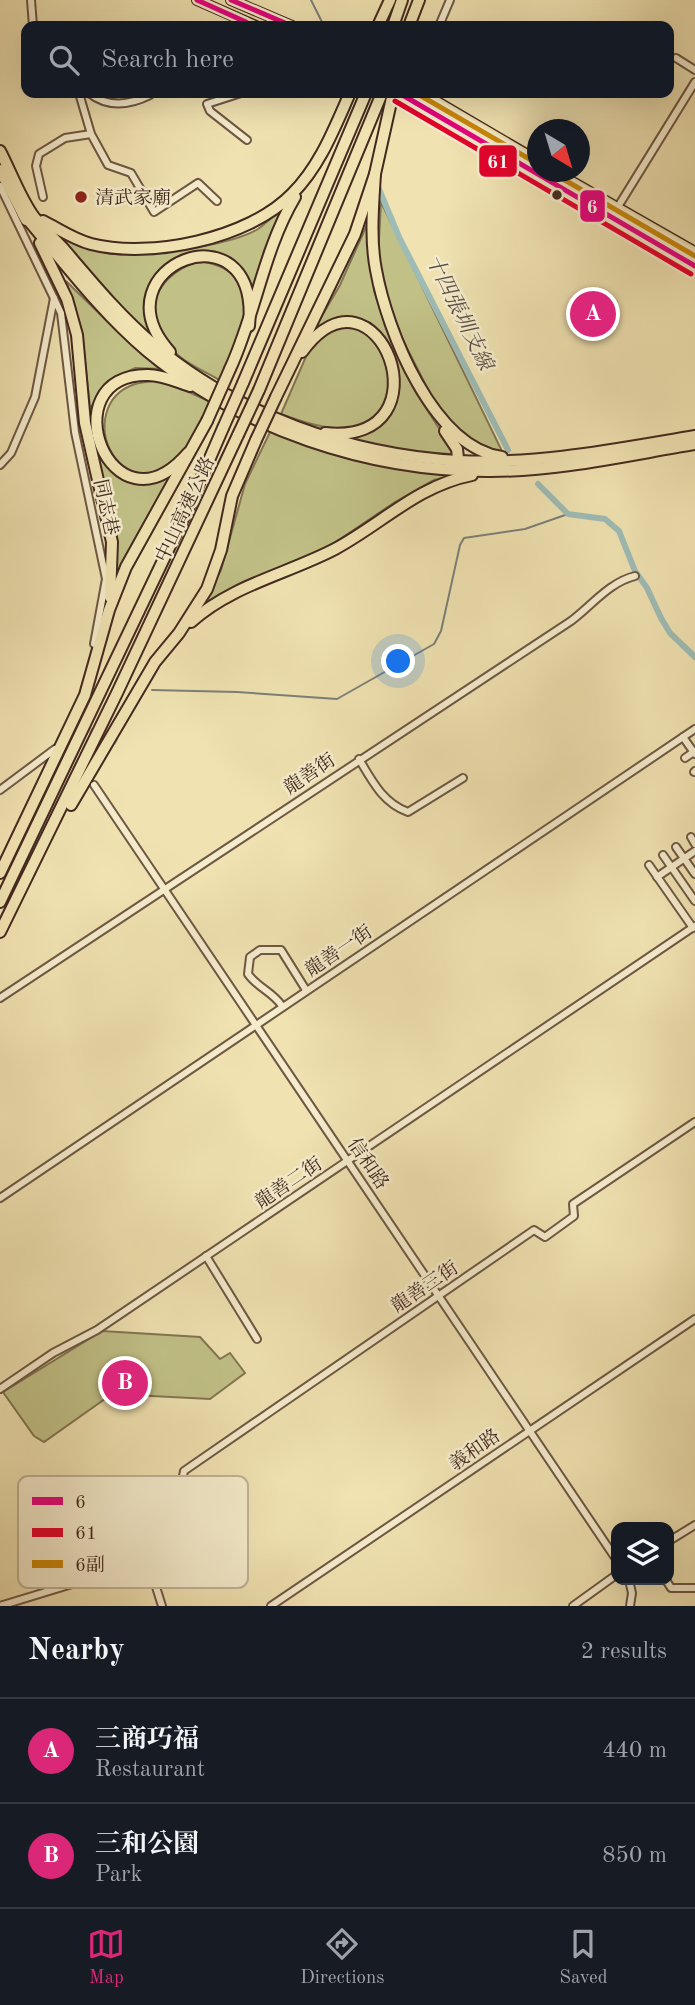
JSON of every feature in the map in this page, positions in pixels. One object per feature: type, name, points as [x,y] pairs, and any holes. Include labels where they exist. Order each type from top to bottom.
[{"type":"highway","points":[[380,21],[390,0]]},
{"type":"highway","points":[[395,21],[402,0]]},
{"type":"highway","points":[[413,21],[420,0]]},
{"type":"highway","points":[[0,873],[85,695],[109,610],[140,539],[197,443],[230,369],[248,326],[274,234],[331,136],[348,98]]},
{"type":"highway","name":"中山高速公路","points":[[0,902],[190,504],[364,98]]},
{"type":"highway","name":"中山高速公路","points":[[2,928],[112,705],[392,98]]},
{"type":"highway","points":[[2,928],[141,683],[179,633],[206,589],[215,569],[232,496],[288,371],[342,264],[375,174],[393,98]]},
{"type":"highway","points":[[0,151],[61,284],[77,335],[85,423],[112,542],[109,610]]},
{"type":"highway","points":[[0,170],[28,215],[100,306],[147,351],[202,390]]},
{"type":"highway","points":[[375,174],[372,230],[375,268],[387,316],[426,406],[457,449],[459,466]]},
{"type":"highway","points":[[28,215],[69,235],[105,247],[199,242],[240,230],[266,215],[307,177]]},
{"type":"highway","points":[[28,215],[98,292],[154,345],[194,376],[304,430],[348,444],[492,471]]},
{"type":"highway","points":[[194,376],[167,349],[152,324],[149,312],[151,292],[163,272],[174,264],[197,256],[208,256],[227,262],[242,277],[249,291],[248,326]]},
{"type":"highway","points":[[288,371],[309,343],[337,324],[351,323],[374,331],[391,359],[394,392],[379,418],[348,433],[304,430]]},
{"type":"highway","points":[[409,364],[434,409],[461,439],[490,455],[529,460]]},
{"type":"highway","points":[[197,443],[168,470],[153,477],[130,475],[119,471],[102,452],[96,438],[96,416],[109,391],[118,383],[136,376],[165,378],[202,390],[289,433],[376,458],[459,466],[529,460],[695,436]]},
{"type":"highway","points":[[179,633],[218,601],[337,547],[424,490],[457,478],[492,471],[563,466],[695,444]]},
{"type":"main road","points":[[197,0],[245,21]]},
{"type":"main road","points":[[231,0],[280,21]]},
{"type":"main road","points":[[401,98],[695,266]]},
{"type":"main road","points":[[430,98],[527,155]]},
{"type":"main road","points":[[574,182],[695,252]]},
{"type":"street","points":[[31,0],[33,21]]},
{"type":"street","points":[[441,21],[450,0]]},
{"type":"street","points":[[676,58],[695,70]]},
{"type":"street","points":[[611,218],[695,82]]},
{"type":"street","points":[[80,98],[91,134],[108,165],[131,173],[154,212],[198,183],[217,201]]},
{"type":"street","points":[[98,98],[107,103],[144,98]]},
{"type":"street","points":[[225,98],[206,104],[210,111],[247,140]]},
{"type":"street","points":[[43,197],[36,166],[39,154],[65,138],[91,134]]},
{"type":"street","name":"同志巷","points":[[0,186],[61,313],[75,432],[106,579],[94,643],[69,721],[51,755],[0,790]]},
{"type":"street","points":[[0,465],[11,453],[34,397],[54,298]]},
{"type":"street","name":"龍善街","points":[[0,998],[571,621],[601,595],[635,576]]},
{"type":"street","name":"龍善一街","points":[[0,1198],[695,729]]},
{"type":"street","points":[[683,737],[694,753],[685,758]]},
{"type":"street","points":[[359,759],[375,786],[392,807],[408,812],[463,778]]},
{"type":"street","name":"信和路","points":[[94,785],[611,1552]]},
{"type":"street","points":[[676,847],[695,874]]},
{"type":"street","points":[[657,877],[695,851]]},
{"type":"street","points":[[663,855],[695,901]]},
{"type":"street","points":[[649,865],[694,927]]},
{"type":"street","name":"龍善二街","points":[[0,1389],[53,1353],[97,1330],[694,927]]},
{"type":"street","points":[[282,1006],[276,996],[264,991],[248,974],[250,957],[260,950],[281,950],[306,990]]},
{"type":"street","name":"龍善三街","points":[[183,1476],[184,1471],[534,1230],[545,1237],[574,1216],[573,1204],[695,1122]]},
{"type":"street","points":[[206,1255],[257,1339]]},
{"type":"street","name":"義和路","points":[[271,1606],[695,1319]]},
{"type":"street","points":[[674,1538],[695,1525]]},
{"type":"street","points":[[573,1606],[611,1579]]},
{"type":"street","points":[[629,1585],[630,1606]]},
{"type":"street","points":[[669,1585],[671,1588],[695,1588]]},
{"type":"street","points":[[0,1606],[59,1588]]},
{"type":"street","points":[[156,1588],[162,1606]]},
{"type":"green space","points":[[381,202],[502,454],[474,445],[437,407],[393,321],[378,258]]},
{"type":"green space","points":[[279,211],[282,213],[264,251],[256,287],[253,287],[232,261],[221,255],[208,253],[182,257],[170,262],[160,271],[152,281],[146,301],[153,340],[92,280],[58,234],[85,247],[107,253],[167,251],[209,245],[245,235],[258,229]]},
{"type":"green space","points":[[366,227],[369,228],[374,291],[387,327],[415,391],[453,450],[454,457],[403,452],[341,438],[365,428],[374,421],[392,400],[398,388],[396,361],[382,336],[371,327],[360,321],[342,319],[312,333],[340,285]]},
{"type":"green space","points":[[198,261],[221,267],[235,278],[243,292],[243,327],[221,381],[179,356],[166,342],[158,328],[155,315],[155,302],[160,289],[181,269]]},
{"type":"green space","points":[[66,281],[114,328],[164,369],[135,368],[116,377],[96,407],[94,403],[90,408],[82,331]]},
{"type":"green space","points":[[347,323],[386,347],[391,391],[382,412],[371,422],[343,429],[310,424],[281,414],[311,345],[323,333]]},
{"type":"green space","points":[[162,380],[213,403],[201,432],[191,447],[166,468],[143,474],[125,468],[112,453],[105,434],[106,414],[116,396],[135,384]]},
{"type":"green space","points":[[271,430],[455,475],[434,480],[395,502],[327,548],[243,582],[204,604],[221,570],[245,484]]},
{"type":"green space","points":[[97,455],[111,469],[160,480],[178,471],[117,580],[117,545]]},
{"type":"green space","points":[[102,1331],[200,1337],[220,1359],[230,1353],[245,1373],[210,1399],[112,1394],[44,1442],[34,1436],[3,1392]]},
{"type":"waterway","name":"十四張圳支線","points":[[311,0],[322,21]]},
{"type":"waterway","name":"十四張圳支線","points":[[379,189],[399,237],[508,450]]},
{"type":"waterway","name":"十四張圳支線","points":[[538,484],[568,514],[605,519],[619,531],[635,571],[670,633],[695,657]]},
{"type":"waterway","points":[[152,690],[237,692],[337,699],[434,644],[441,631],[460,545],[464,538],[525,529],[568,514]]},
{"type":"tunnel","points":[[70,722],[117,742]]},
{"type":"transit line","name":"6","points":[[197,0],[244,21]]},
{"type":"transit line","name":"6","points":[[231,0],[280,21]]},
{"type":"transit line","name":"6","points":[[408,98],[695,266]]},
{"type":"transit line","name":"6副","points":[[425,98],[527,158]]},
{"type":"transit line","name":"61","points":[[395,101],[691,274]]},
{"type":"transit line","name":"6副","points":[[568,182],[695,256]]},
{"type":"place","name":"清武家廟","points":[[81,197]]},
{"type":"place","name":"三商巧福","points":[[593,314]]},
{"type":"place","name":"三和公園","points":[[125,1383]]}]
